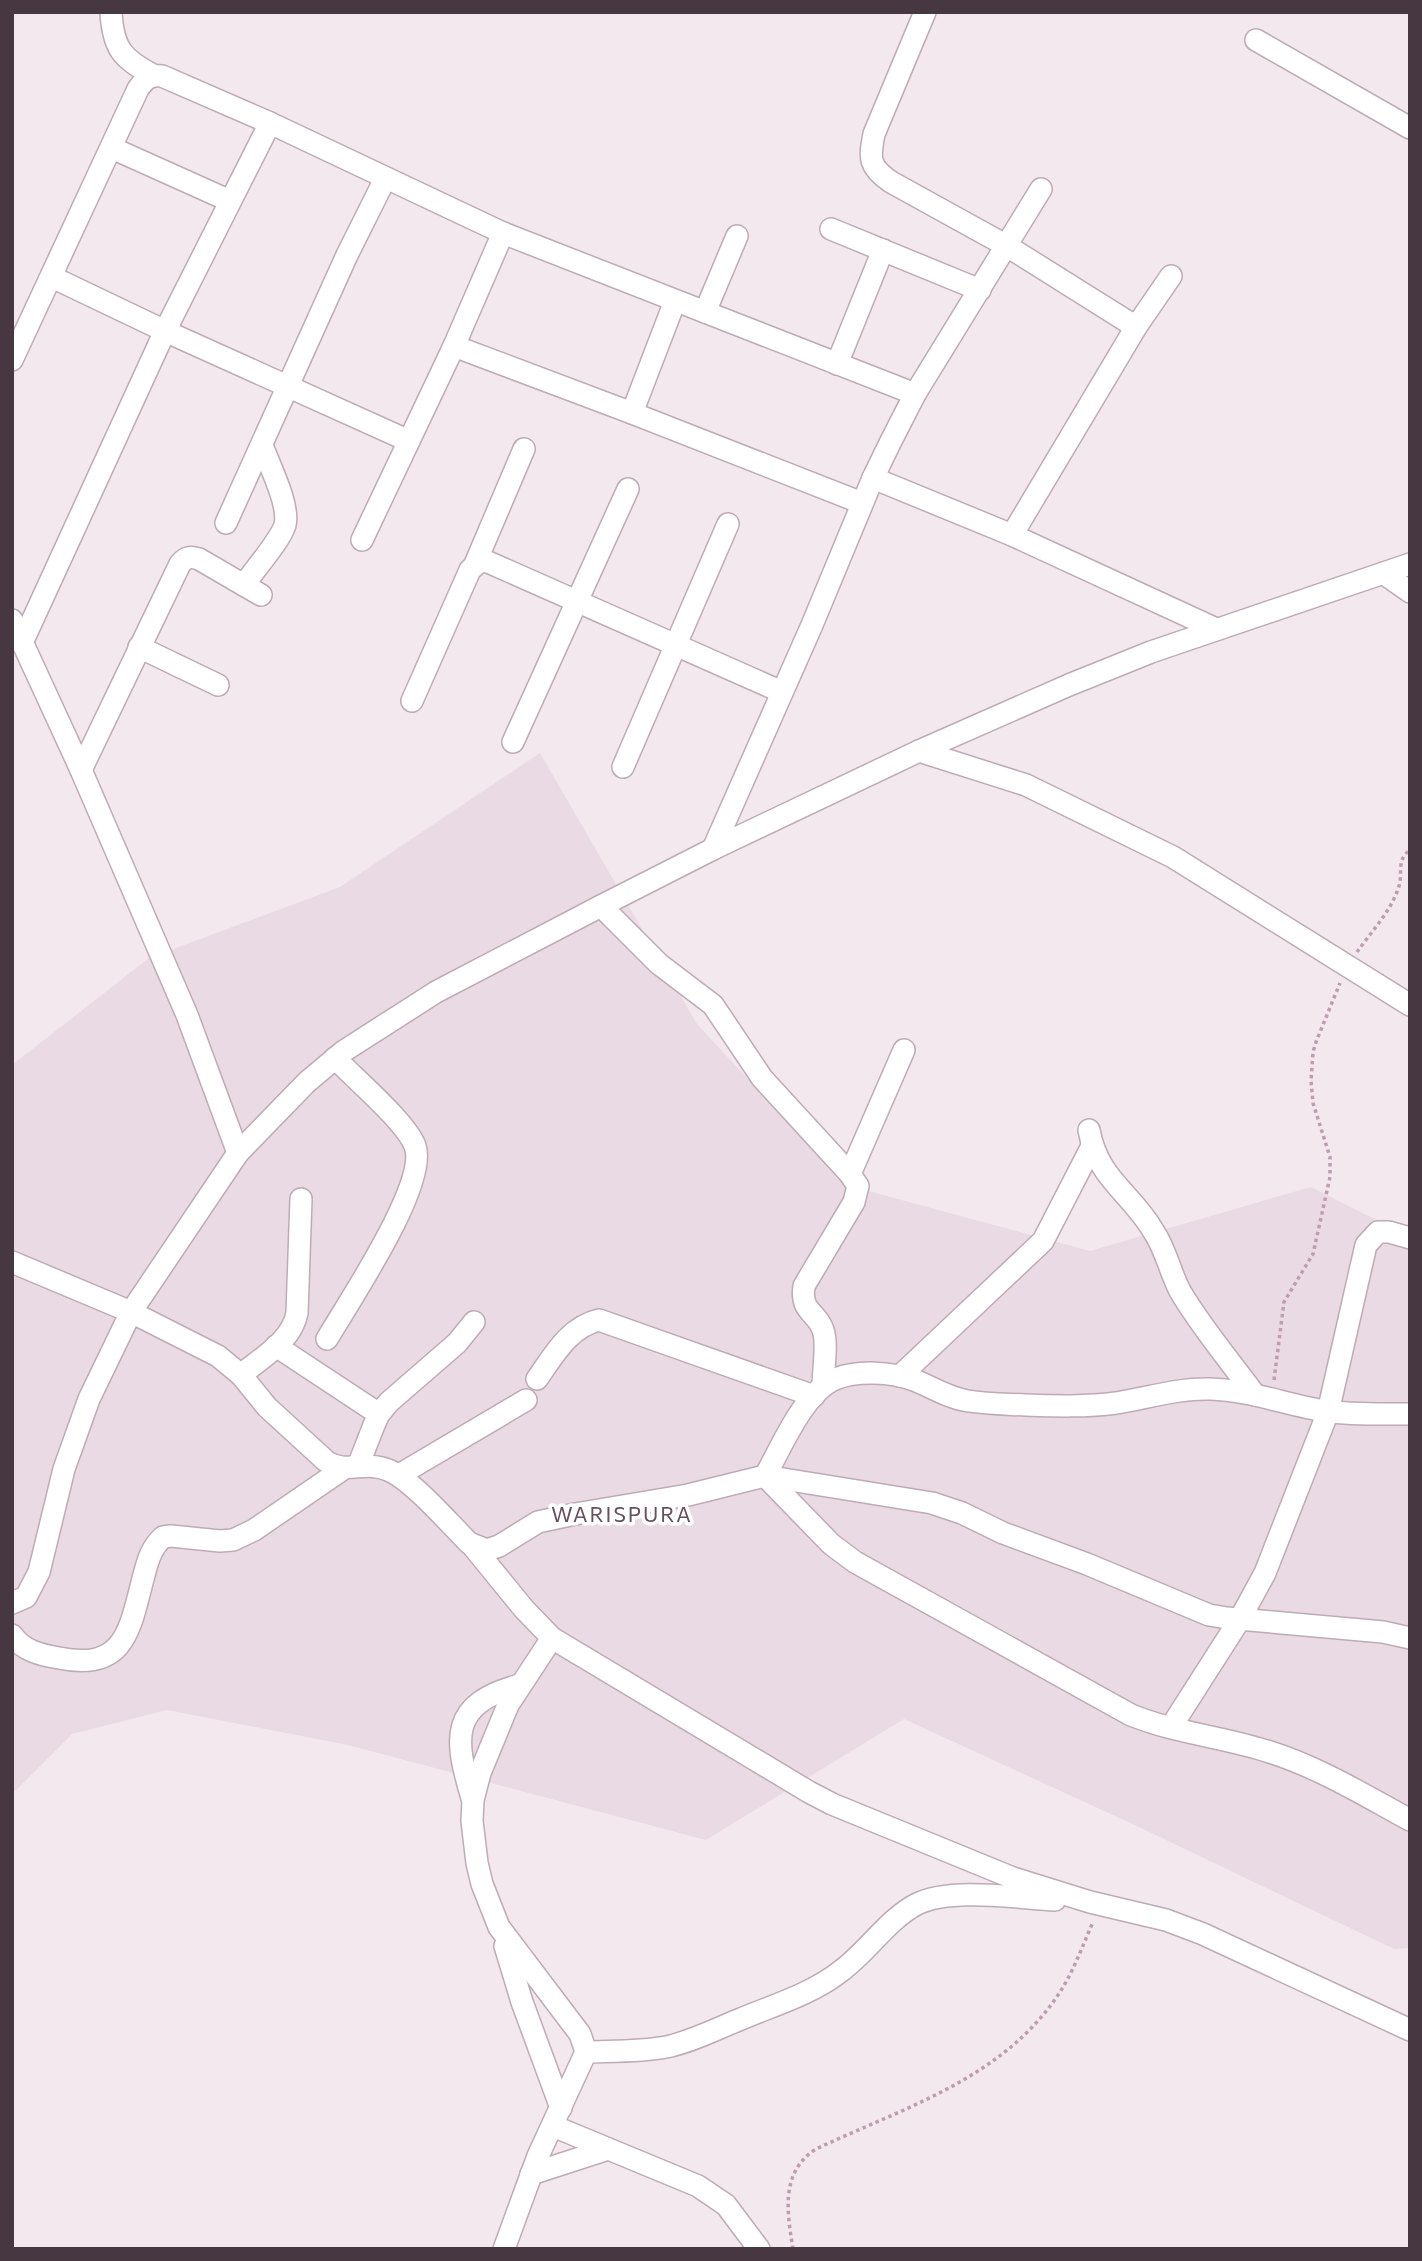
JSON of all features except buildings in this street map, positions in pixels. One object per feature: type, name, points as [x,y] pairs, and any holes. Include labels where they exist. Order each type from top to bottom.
[{"type":"street","points":[[111,12],[120,51],[134,65],[153,75],[162,76],[270,123],[503,233],[915,394]]},
{"type":"street","points":[[925,12],[874,134],[869,156],[877,172],[1007,246],[1136,327]]},
{"type":"street","points":[[1256,40],[1410,128]]},
{"type":"street","points":[[12,360],[138,89],[145,79],[153,75]]},
{"type":"street","points":[[22,643],[164,331],[270,123]]},
{"type":"street","points":[[112,148],[230,201]]},
{"type":"street","points":[[226,523],[347,255],[386,179]]},
{"type":"street","points":[[713,849],[873,478],[915,394],[1041,189]]},
{"type":"street","points":[[831,229],[980,290]]},
{"type":"street","points":[[362,540],[454,346],[503,233]]},
{"type":"street","points":[[705,312],[737,236]]},
{"type":"street","points":[[836,364],[884,250]]},
{"type":"street","points":[[1012,535],[1136,327],[1171,276]]},
{"type":"street","points":[[52,277],[164,331],[409,441]]},
{"type":"street","points":[[632,413],[675,300]]},
{"type":"street","points":[[454,346],[862,503]]},
{"type":"street","points":[[81,770],[139,647],[185,558],[191,556],[199,559],[252,590],[286,521],[284,504],[262,445]]},
{"type":"street","points":[[412,701],[524,449]]},
{"type":"street","points":[[873,478],[1012,535],[1216,629]]},
{"type":"street","points":[[513,742],[628,489]]},
{"type":"street","points":[[623,767],[728,524]]},
{"type":"street","points":[[475,564],[488,562],[782,692]]},
{"type":"street","points":[[12,1603],[26,1597],[39,1572],[64,1469],[89,1399],[131,1312],[238,1153],[334,1058],[436,992],[713,849],[919,751],[1069,685],[1216,629],[1410,564]]},
{"type":"street","points":[[1383,573],[1410,592]]},
{"type":"street","points":[[12,620],[81,770],[187,1015],[238,1153]]},
{"type":"street","points":[[139,647],[218,685]]},
{"type":"street","points":[[919,751],[1012,779],[1055,798],[1199,872],[1410,1005]]},
{"type":"street","points":[[601,906],[659,964],[713,1005],[762,1078],[858,1186],[857,1195],[804,1286],[803,1295],[809,1311],[824,1331],[818,1391]]},
{"type":"street","points":[[850,1174],[904,1051]]},
{"type":"street","points":[[327,1339],[386,1238],[416,1172],[418,1159],[416,1147],[404,1128],[334,1058]]},
{"type":"street","points":[[900,1376],[1043,1241],[1091,1138],[1106,1173],[1153,1230],[1173,1277],[1187,1301],[1264,1397]]},
{"type":"street","points":[[241,1375],[276,1346],[295,1324],[298,1313],[301,1199]]},
{"type":"street","points":[[1171,1727],[1240,1619],[1265,1573],[1328,1412],[1366,1245],[1378,1232],[1410,1238]]},
{"type":"street","points":[[12,1262],[131,1312],[211,1352],[241,1375],[267,1407],[334,1466],[375,1466],[399,1475],[469,1543],[552,1638],[809,1792],[832,1804],[1013,1878],[1096,1903],[1166,1920],[1203,1934],[1410,2030]]},
{"type":"street","points":[[537,1379],[571,1335],[585,1323],[599,1320],[818,1391]]},
{"type":"street","points":[[12,1635],[28,1650],[77,1662],[95,1661],[110,1654],[130,1629],[151,1551],[163,1537],[171,1535],[233,1540],[254,1530],[350,1467],[389,1402],[457,1343],[474,1322]]},
{"type":"street","points":[[276,1346],[380,1414]]},
{"type":"street","points":[[765,1476],[793,1425],[818,1391],[836,1379],[856,1373],[900,1376],[942,1394],[981,1403],[1072,1406],[1114,1403],[1184,1390],[1209,1389],[1264,1397],[1328,1412],[1410,1414]]},
{"type":"street","points":[[399,1475],[526,1400]]},
{"type":"street","points":[[765,1476],[831,1544],[855,1562],[1131,1715],[1282,1756],[1329,1776],[1410,1819]]},
{"type":"street","points":[[469,1543],[487,1550],[499,1546],[538,1522],[688,1494],[765,1476],[932,1503],[1209,1615],[1383,1632],[1410,1639]]},
{"type":"street","points":[[552,1638],[508,1705],[480,1773],[473,1800],[472,1821],[482,1884],[499,1927],[557,2117],[608,2149],[698,2186],[712,2195],[732,2212],[759,2249]]},
{"type":"street","points":[[473,1800],[460,1755],[463,1724],[475,1706],[487,1696],[520,1685]]},
{"type":"street","points":[[586,2053],[668,2046],[693,2039],[809,1991],[842,1971],[902,1914],[918,1904],[936,1898],[989,1896],[1096,1903]]},
{"type":"street","points":[[499,1927],[580,2034],[586,2053],[531,2174],[504,2249]]},
{"type":"street","points":[[531,2174],[608,2149]]},
{"type":"path","points":[[1264,1397],[1284,1302],[1313,1254],[1330,1177],[1331,1157],[1312,1093],[1312,1052],[1347,967],[1392,902],[1399,887],[1401,860],[1410,850]]},
{"type":"path","points":[[793,2249],[786,2200],[799,2163],[816,2149],[947,2090],[1012,2047],[1058,1995],[1096,1903]]},
{"type":"shaded area","points":[[540,753],[697,1024],[846,1185],[1090,1251],[1311,1187],[1410,1237],[1410,1948],[1394,1949],[904,1719],[706,1840],[348,1745],[167,1710],[72,1734],[12,1794],[12,1065],[149,958],[340,887]]},
{"type":"district","name":"WARISPURA","points":[[622,1515]]}]
